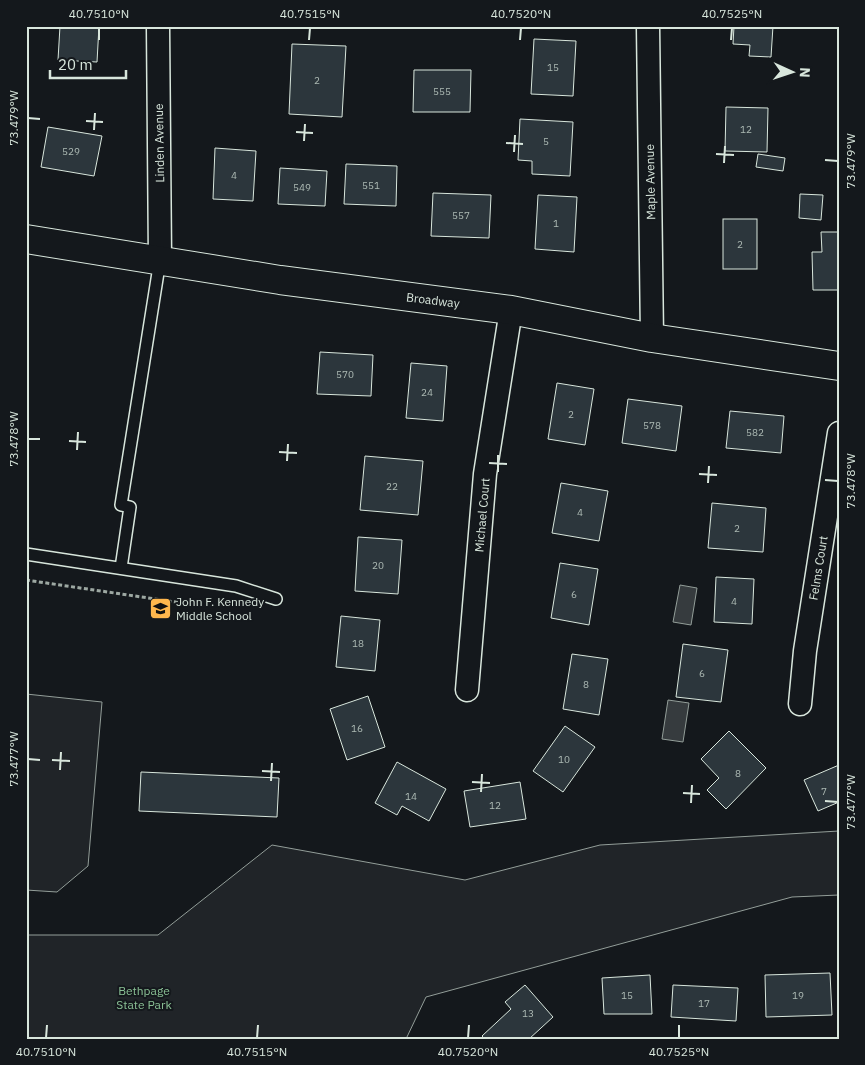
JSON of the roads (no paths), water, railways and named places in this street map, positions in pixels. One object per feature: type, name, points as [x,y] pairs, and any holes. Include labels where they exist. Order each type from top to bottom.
[{"type":"main road","name":"Broadway","points":[[26,239],[280,280],[511,310],[652,338],[839,366]]},
{"type":"street","name":"Linden Avenue","points":[[158,26],[160,260]]},
{"type":"street","name":"Maple Avenue","points":[[648,26],[652,338]]},
{"type":"street","name":"Michael Court","points":[[467,690],[485,474],[511,310]]},
{"type":"street","name":"Felms Court","points":[[800,704],[806,650],[839,433]]},
{"type":"lane","points":[[121,568],[130,507],[121,505],[160,260]]},
{"type":"lane","points":[[26,554],[236,586],[276,599]]},
{"type":"place","name":"John F. Kennedy Middle School","points":[[160,608]]},
{"type":"park label","name":"Bethpage State Park","points":[[144,997]]}]
